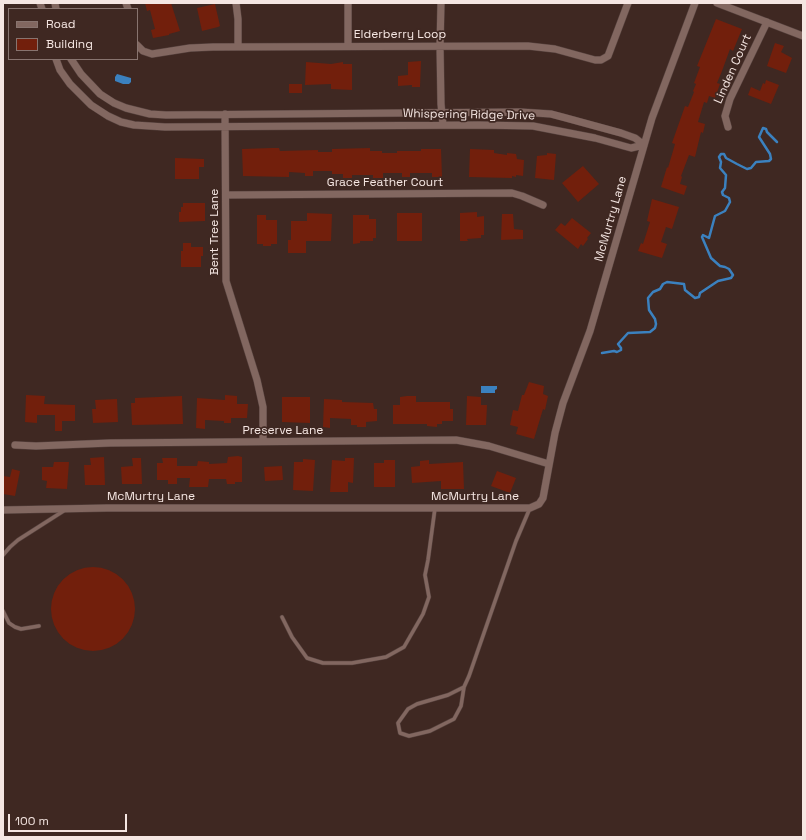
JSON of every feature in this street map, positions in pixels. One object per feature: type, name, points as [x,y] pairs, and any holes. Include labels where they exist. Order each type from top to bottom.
[{"type":"street","points":[[236,3],[238,19],[238,47]]},
{"type":"street","points":[[348,3],[348,46]]},
{"type":"street","points":[[441,3],[440,46],[443,125]]},
{"type":"street","name":"Elderberry Loop","points":[[138,46],[143,51],[152,54],[190,48],[528,46],[555,49],[595,60],[601,60],[608,56],[628,3]]},
{"type":"street","name":"McMurtry Lane","points":[[3,510],[530,508],[539,504],[544,498],[555,433],[563,403],[590,331],[657,103],[695,3]]},
{"type":"street","points":[[717,3],[803,36]]},
{"type":"street","name":"Linden Court","points":[[728,127],[725,116],[730,99],[767,22]]},
{"type":"street","name":"Whispering Ridge Drive","points":[[56,60],[60,70],[70,84],[91,105],[108,116],[121,122],[134,125],[165,127],[443,125],[533,126],[595,138],[631,148],[644,145]]},
{"type":"street","name":"Whispering Ridge Drive","points":[[72,60],[81,74],[100,94],[114,103],[126,108],[150,114],[520,112],[551,114],[621,133],[635,138],[644,145]]},
{"type":"street","name":"Bent Tree Lane","points":[[225,114],[226,281],[257,380],[263,407],[263,441]]},
{"type":"street","name":"Grace Feather Court","points":[[226,195],[512,194],[522,196],[543,205]]},
{"type":"street","name":"Preserve Lane","points":[[15,445],[36,446],[110,443],[456,440],[489,446],[549,464]]},
{"type":"lane","points":[[282,617],[292,637],[307,658],[323,663],[352,663],[386,657],[404,647],[422,614],[429,597],[425,575],[435,508]]},
{"type":"lane","points":[[464,687],[448,695],[417,704],[408,709],[398,723],[400,733],[409,736],[430,731],[454,719],[461,706],[464,687],[486,632],[516,541],[530,508]]},
{"type":"lane","points":[[3,555],[18,540],[68,509]]},
{"type":"lane","points":[[3,611],[8,622],[15,627],[21,629],[39,626]]},
{"type":"water","points":[[117,74],[131,78],[131,82],[129,84],[123,84],[115,81]]},
{"type":"water","points":[[481,386],[497,386],[497,389],[495,390],[495,393],[481,393]]},
{"type":"building","points":[[145,3],[171,3],[180,31],[153,38],[151,30],[155,29],[150,10],[147,11]]},
{"type":"building","points":[[215,4],[220,26],[202,31],[197,8]]},
{"type":"building","points":[[716,19],[742,29],[733,51],[730,49],[717,83],[720,84],[715,98],[709,96],[707,103],[704,102],[698,122],[705,124],[703,133],[701,132],[695,157],[689,155],[681,176],[680,184],[687,186],[684,195],[661,187],[675,144],[672,143],[685,106],[688,107],[694,92],[693,91],[696,84],[694,83],[700,67],[697,66]]},
{"type":"building","points":[[775,43],[784,46],[781,52],[792,58],[786,73],[767,66]]},
{"type":"building","points":[[421,61],[420,87],[412,87],[412,85],[398,86],[398,76],[408,75],[408,62]]},
{"type":"building","points":[[306,62],[331,64],[343,62],[343,64],[352,64],[352,90],[331,89],[331,84],[305,85]]},
{"type":"building","points":[[766,80],[779,85],[771,104],[748,95],[751,87],[760,91]]},
{"type":"building","points":[[289,84],[302,84],[302,93],[289,93]]},
{"type":"building","points":[[279,148],[280,151],[318,150],[318,152],[332,152],[332,149],[370,148],[370,151],[382,151],[382,153],[397,153],[397,151],[421,151],[421,149],[441,149],[442,177],[432,177],[432,173],[410,173],[410,177],[402,177],[402,173],[383,173],[383,178],[373,178],[373,175],[352,175],[352,178],[343,178],[343,174],[332,174],[332,171],[313,171],[313,176],[305,176],[305,173],[289,172],[289,177],[243,176],[242,149]]},
{"type":"building","points":[[470,149],[494,150],[494,153],[507,155],[507,153],[516,154],[517,159],[524,160],[523,176],[516,175],[516,177],[512,176],[512,178],[469,177]]},
{"type":"building","points":[[547,153],[556,154],[554,180],[535,178],[537,156],[547,155]]},
{"type":"building","points":[[175,158],[204,159],[204,167],[199,167],[199,179],[175,179]]},
{"type":"building","points":[[583,166],[599,184],[578,202],[562,183]]},
{"type":"building","points":[[652,199],[679,207],[672,229],[666,227],[661,242],[667,244],[662,258],[638,251],[641,243],[643,244],[650,222],[647,221]]},
{"type":"building","points":[[183,203],[205,203],[205,221],[179,222],[179,212],[181,212]]},
{"type":"building","points":[[477,212],[477,217],[484,216],[484,235],[481,235],[481,238],[460,241],[460,213]]},
{"type":"building","points":[[307,213],[332,214],[331,241],[306,241],[306,253],[288,253],[288,240],[291,240],[291,221],[307,221]]},
{"type":"building","points":[[397,213],[422,213],[422,241],[397,241]]},
{"type":"building","points":[[502,214],[513,214],[514,229],[523,230],[523,239],[501,240]]},
{"type":"building","points":[[257,215],[266,215],[266,220],[277,220],[277,244],[263,246],[263,244],[257,244]]},
{"type":"building","points":[[353,215],[369,215],[369,219],[376,219],[376,238],[373,238],[373,241],[360,241],[360,243],[353,244]]},
{"type":"building","points":[[572,218],[591,233],[583,246],[581,244],[578,249],[555,230],[561,223],[565,226]]},
{"type":"building","points":[[183,243],[191,243],[191,247],[203,247],[201,267],[181,267],[181,251],[183,251]]},
{"type":"building","points":[[529,382],[544,386],[543,394],[548,396],[545,410],[543,409],[534,439],[516,434],[518,427],[510,425],[513,410],[518,411],[522,395],[524,395]]},
{"type":"building","points":[[26,395],[45,396],[44,404],[75,405],[75,421],[62,421],[62,431],[55,431],[55,415],[37,415],[37,423],[25,422]]},
{"type":"building","points":[[225,395],[237,396],[237,404],[248,404],[247,418],[231,418],[231,423],[205,420],[205,429],[196,428],[197,398],[225,400]]},
{"type":"building","points":[[182,396],[183,424],[132,425],[131,403],[135,403],[135,398]]},
{"type":"building","points":[[416,396],[416,402],[450,402],[450,409],[453,409],[453,421],[442,421],[442,424],[437,424],[437,427],[427,426],[427,424],[393,424],[393,405],[400,405],[400,397]]},
{"type":"building","points":[[467,396],[481,397],[481,405],[487,405],[486,425],[466,425]]},
{"type":"building","points":[[282,397],[310,397],[310,423],[282,422]]},
{"type":"building","points":[[117,399],[118,422],[93,423],[92,409],[96,409],[95,400]]},
{"type":"building","points":[[324,399],[342,400],[342,402],[373,403],[374,409],[377,409],[377,421],[366,422],[366,427],[357,427],[357,425],[351,425],[351,419],[330,418],[330,428],[323,427]]},
{"type":"building","points":[[104,457],[105,485],[85,485],[84,465],[91,465],[90,458]]},
{"type":"building","points":[[228,457],[242,457],[242,482],[227,484],[226,479],[209,479],[208,487],[189,487],[190,478],[177,478],[177,484],[168,484],[168,480],[157,480],[157,463],[163,463],[162,458],[177,458],[177,466],[197,466],[198,461],[209,462],[209,464],[227,463]]},
{"type":"building","points":[[132,458],[141,458],[142,484],[122,484],[121,467],[133,466]]},
{"type":"building","points":[[345,458],[354,458],[353,483],[348,482],[348,492],[330,492],[332,460],[345,461]]},
{"type":"building","points":[[303,459],[315,460],[313,491],[293,490],[294,462],[303,462]]},
{"type":"building","points":[[384,460],[395,460],[395,487],[374,487],[374,463],[384,463]]},
{"type":"building","points":[[429,460],[429,464],[463,462],[464,489],[441,489],[441,481],[412,483],[411,467],[420,466],[420,461]]},
{"type":"building","points":[[54,462],[69,462],[67,489],[46,488],[47,481],[42,480],[42,467],[53,467]]},
{"type":"building","points":[[282,466],[283,480],[265,481],[264,467]]},
{"type":"building","points":[[12,469],[20,471],[15,496],[3,494],[3,476],[10,477]]},
{"type":"building","points":[[497,471],[516,478],[510,493],[491,486]]},
{"type":"building","points":[[93,567],[101,568],[116,574],[128,586],[134,601],[134,617],[128,632],[116,644],[101,650],[93,651],[85,650],[70,644],[58,632],[52,617],[51,609],[52,601],[58,586],[70,574],[85,568]]},
{"type":"waterway","points":[[602,353],[617,352],[621,350],[618,344],[628,333],[650,332],[655,328],[655,319],[649,310],[648,298],[653,292],[660,289],[663,284],[667,282],[684,284],[685,290],[695,298],[699,297],[700,293],[718,281],[731,278],[733,275],[729,269],[720,266],[711,258],[702,237],[703,235],[709,238],[715,216],[725,211],[730,202],[729,198],[723,195],[722,192],[725,188],[726,175],[720,168],[721,162],[719,157],[721,154],[724,154],[726,158],[737,164],[747,169],[751,168],[756,162],[769,161],[771,159],[770,154],[759,137],[763,128],[766,129],[777,142]]}]
